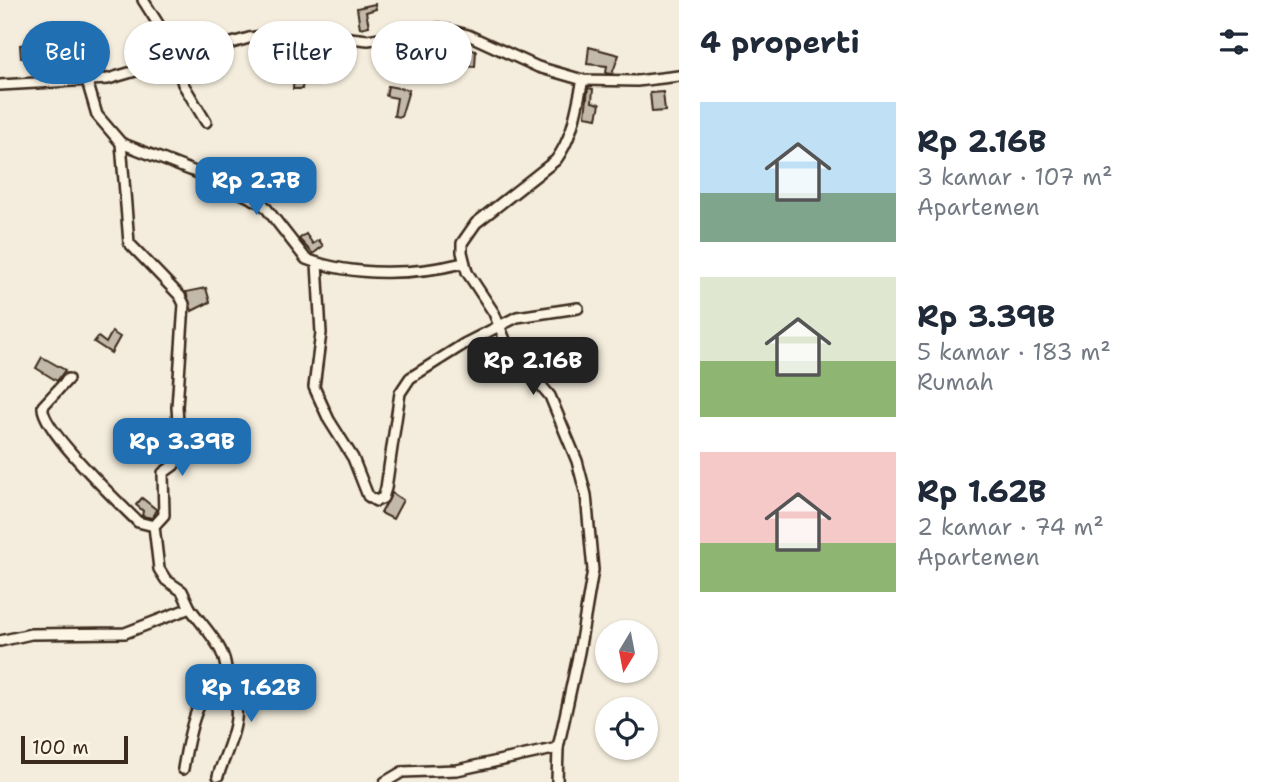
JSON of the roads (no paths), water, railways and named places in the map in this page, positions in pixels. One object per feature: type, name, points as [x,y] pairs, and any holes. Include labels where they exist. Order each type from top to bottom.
[{"type":"street","points":[[143,0],[156,21]]},
{"type":"street","points":[[234,42],[275,34],[313,34],[368,40],[440,28],[468,35],[538,67],[583,80],[637,81],[679,76]]},
{"type":"street","points":[[557,782],[558,748],[593,570],[586,495],[577,461],[550,396],[514,355],[500,325],[463,263],[462,243],[468,232],[490,211],[556,160],[575,123],[583,80]]},
{"type":"street","points":[[0,85],[22,84]]},
{"type":"street","points":[[88,84],[97,115],[121,144],[208,177],[263,204],[306,259],[317,263],[410,272],[463,263]]},
{"type":"street","points":[[183,84],[206,122]]},
{"type":"street","points":[[121,144],[129,243],[180,296],[185,311],[177,407],[180,454],[174,465],[163,473],[164,515],[154,526],[159,569],[166,580],[182,591],[190,608],[224,657],[227,667],[223,681]]},
{"type":"street","points":[[317,263],[321,333],[314,387],[329,419],[353,458],[368,496],[376,501],[383,498],[386,488],[395,416],[404,384],[435,362],[500,325],[529,314],[578,309]]},
{"type":"street","points":[[68,379],[43,407],[44,418],[67,447],[138,522],[154,526]]},
{"type":"street","points":[[0,641],[30,634],[125,633],[190,608]]},
{"type":"street","points":[[183,769],[203,696],[215,683],[223,681]]},
{"type":"street","points":[[218,776],[237,718],[230,690],[223,681]]},
{"type":"street","points":[[385,782],[402,772],[457,770],[558,748]]}]
